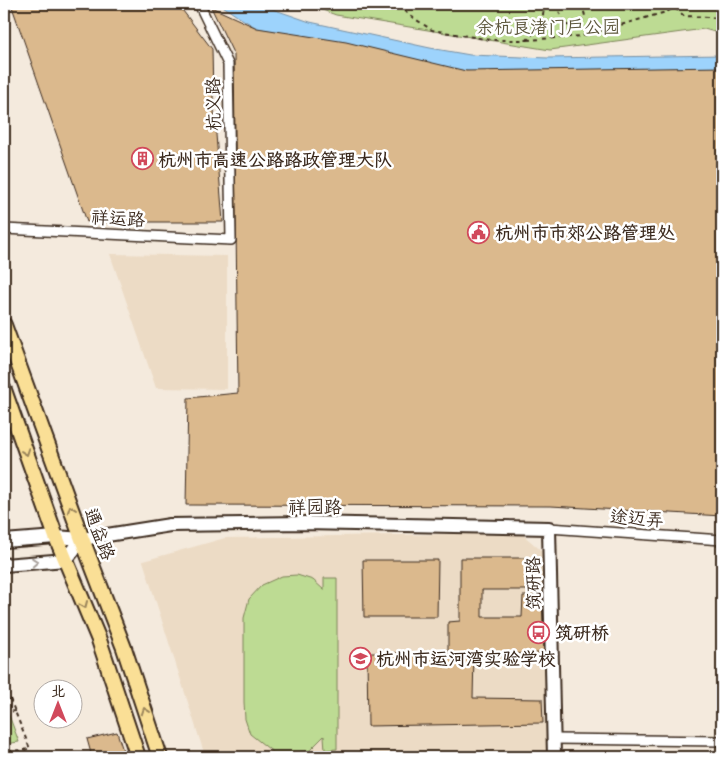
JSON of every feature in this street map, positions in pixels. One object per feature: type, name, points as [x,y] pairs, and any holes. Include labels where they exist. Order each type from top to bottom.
[{"type":"main road","name":"通益路","points":[[4,325],[124,648],[160,757]]},
{"type":"main road","points":[[4,390],[56,537],[99,640],[138,757]]},
{"type":"street","name":"杭义路","points":[[199,4],[228,64],[231,240]]},
{"type":"street","name":"祥运路","points":[[4,229],[231,240]]},
{"type":"street","name":"祥园路","points":[[4,541],[56,537],[82,539],[170,525],[305,523],[550,528]]},
{"type":"street","name":"途迈弄","points":[[550,528],[722,540]]},
{"type":"street","name":"筑研路","points":[[550,528],[554,757]]},
{"type":"street","points":[[4,565],[66,560],[82,539]]},
{"type":"street","points":[[555,740],[722,741]]},
{"type":"path","points":[[400,4],[409,15],[432,30],[491,40],[527,40],[582,36],[666,12],[682,4]]},
{"type":"path","points":[[527,40],[541,25],[545,4]]},
{"type":"path","points":[[556,4],[564,25],[577,26],[585,16],[582,4]]},
{"type":"path","points":[[675,8],[684,16],[711,17],[722,20]]},
{"type":"path","points":[[4,684],[30,748],[4,752]]},
{"type":"path","points":[[4,714],[15,712]]},
{"type":"shaded area","points":[[110,254],[227,256],[227,389],[156,388]]},
{"type":"shaded area","name":"杭州市运河湾实验学校","points":[[521,533],[544,553],[548,757],[205,756],[143,561],[225,538]]},
{"type":"green space","name":"余杭良渚门户公园","points":[[306,4],[722,4],[722,34],[704,29],[550,50],[336,15]]},
{"type":"green space","points":[[297,575],[313,580],[324,590],[324,578],[337,578],[337,749],[325,750],[324,736],[309,751],[274,753],[250,734],[245,719],[244,618],[249,599],[262,585],[282,576]]},
{"type":"green space","points":[[4,702],[19,742],[4,744]]},
{"type":"water","points":[[220,4],[258,4],[310,22],[470,55],[548,58],[722,55],[722,71],[649,74],[504,75],[466,71],[396,60],[341,45],[257,28]]},
{"type":"building","name":"杭州市高速公路路政管理大队","points":[[11,4],[174,4],[183,11],[212,49],[213,97],[223,222],[87,222]]},
{"type":"building","name":"杭州市市郊公路管理处","points":[[211,7],[257,28],[346,42],[466,71],[722,67],[722,516],[551,506],[186,505],[188,398],[238,393],[234,55]]},
{"type":"building","points":[[460,558],[526,558],[527,590],[482,590],[482,617],[522,617],[523,596],[542,596],[544,653],[474,655],[473,698],[542,699],[543,723],[368,726],[367,653],[448,653],[448,622],[460,621]]},
{"type":"building","points":[[363,560],[438,560],[437,617],[364,617]]},
{"type":"building","points":[[117,732],[125,757],[92,757],[87,739]]},
{"type":"place","name":"杭州市高速公路路政管理大队","points":[[142,159]]},
{"type":"place","name":"杭州市市郊公路管理处","points":[[479,232]]},
{"type":"place","name":"筑研桥","points":[[539,632]]},
{"type":"place","name":"杭州市运河湾实验学校","points":[[360,658]]}]
